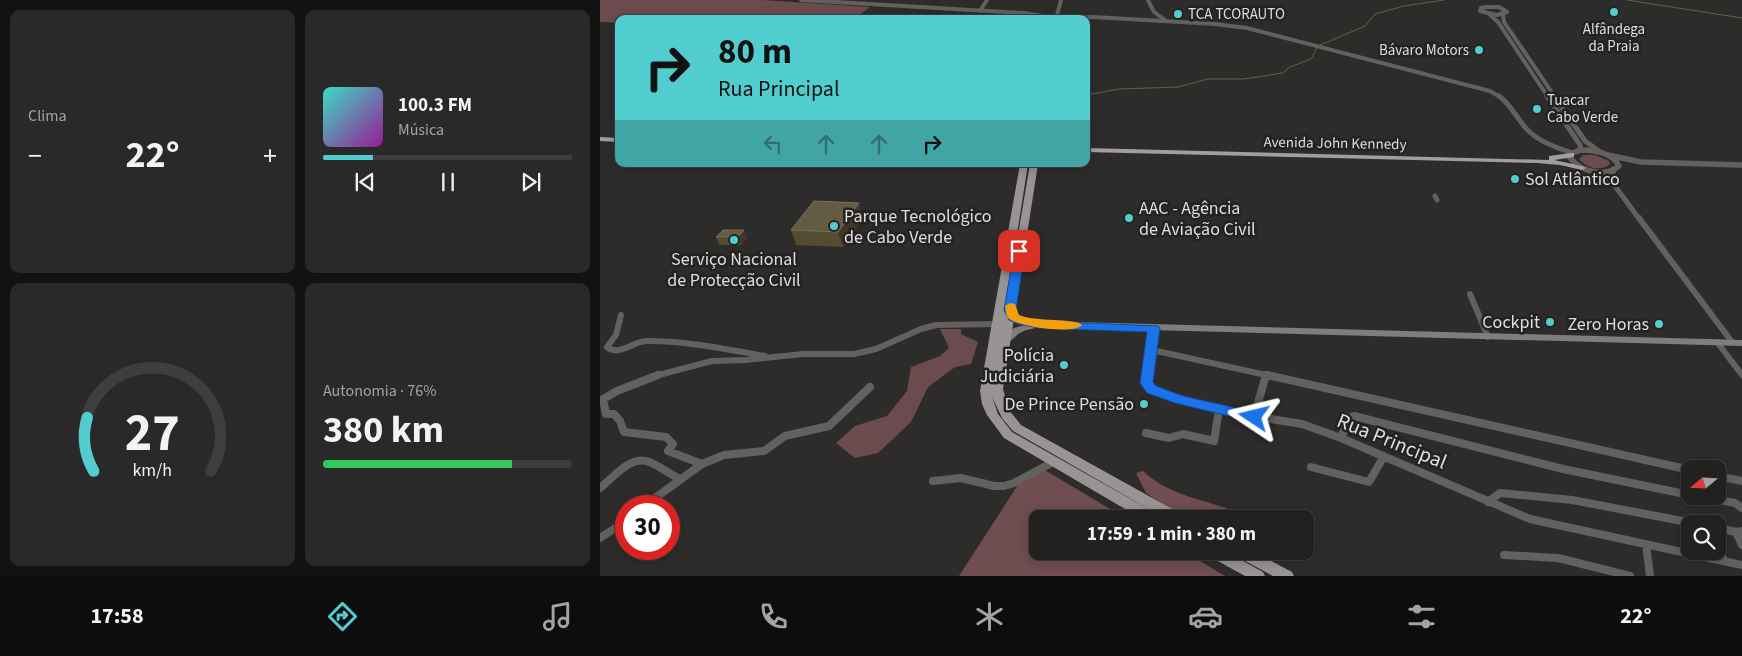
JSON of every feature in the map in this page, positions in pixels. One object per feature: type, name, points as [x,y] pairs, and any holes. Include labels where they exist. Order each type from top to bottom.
[{"type":"highway","points":[[600,135],[615,136]]},
{"type":"highway","points":[[600,139],[615,140]]},
{"type":"highway","name":"Avenida John Kennedy","points":[[1090,149],[1527,158],[1556,158],[1573,153]]},
{"type":"highway","name":"Avenida John Kennedy","points":[[1090,149],[1537,162],[1560,163],[1586,169]]},
{"type":"main road","points":[[1024,167],[986,391],[992,414],[1008,435],[1138,510]]},
{"type":"main road","points":[[1034,167],[997,389],[1002,410],[1011,423],[1033,438],[1162,510]]},
{"type":"main road","points":[[1010,310],[1013,317],[1018,320],[1039,324],[1742,343]]},
{"type":"main road","points":[[1004,342],[1017,330],[1039,324]]},
{"type":"main road","points":[[1229,560],[1258,576]]},
{"type":"main road","points":[[1256,560],[1287,576]]},
{"type":"street","points":[[801,0],[850,1],[883,5],[1037,15]]},
{"type":"street","points":[[873,4],[877,0]]},
{"type":"street","points":[[883,5],[901,0]]},
{"type":"street","points":[[980,11],[987,0]]},
{"type":"street","points":[[1057,15],[1061,0]]},
{"type":"street","points":[[1148,0],[1154,12],[1161,18],[1173,22]]},
{"type":"street","points":[[1573,153],[1581,150],[1580,145],[1498,22],[1480,9],[1486,7],[1507,11],[1503,15],[1504,22],[1585,141],[1616,161],[1616,168],[1612,177],[1615,186],[1732,342]]},
{"type":"street","points":[[1152,20],[1154,12]]},
{"type":"street","points":[[1024,13],[1031,15]]},
{"type":"street","points":[[1489,14],[1503,15]]},
{"type":"street","points":[[1090,17],[1241,27],[1490,91],[1511,104],[1526,130],[1534,136],[1573,153],[1588,150],[1634,162],[1742,165]]},
{"type":"street","points":[[1573,153],[1572,161],[1615,186]]},
{"type":"street","points":[[1586,169],[1604,172],[1634,162]]},
{"type":"street","points":[[1470,294],[1488,337]]},
{"type":"street","points":[[621,315],[616,335],[607,348],[612,351],[620,350],[643,341],[722,348],[771,357]]},
{"type":"street","points":[[702,464],[668,451],[674,444],[666,437],[624,432],[620,421],[614,414],[606,414],[602,400],[617,390],[641,381],[712,361],[746,360],[803,354],[854,354],[876,349],[921,329],[936,325],[998,324]]},
{"type":"street","name":"Rua Principal","points":[[1154,328],[1147,383],[1151,389],[1180,400],[1218,410],[1302,424],[1341,438],[1530,519],[1742,565]]},
{"type":"street","points":[[1717,342],[1742,375]]},
{"type":"street","points":[[1152,350],[1681,468]]},
{"type":"street","points":[[1254,417],[1266,375]]},
{"type":"street","points":[[659,495],[702,464],[724,455],[764,450],[785,436],[830,426],[870,387]]},
{"type":"street","points":[[1146,433],[1168,438],[1183,434],[1214,441],[1218,410]]},
{"type":"street","points":[[1341,438],[1349,418],[1354,416],[1521,460],[1633,485],[1681,493]]},
{"type":"street","points":[[1311,467],[1369,482],[1384,456]]},
{"type":"street","points":[[600,488],[636,460],[645,460],[668,475],[680,479]]},
{"type":"street","points":[[933,482],[961,478],[994,486],[1004,486],[1014,484],[1053,462]]},
{"type":"street","points":[[1726,478],[1742,481]]},
{"type":"street","points":[[1488,502],[1500,494],[1572,500],[1681,521]]},
{"type":"street","points":[[1726,501],[1735,503],[1742,508]]},
{"type":"street","points":[[600,538],[615,528]]},
{"type":"street","points":[[1726,529],[1739,531],[1742,545]]},
{"type":"street","points":[[1646,544],[1650,576]]},
{"type":"street","points":[[1504,555],[1558,558],[1603,573],[1630,576]]},
{"type":"shaded area","points":[[600,0],[762,0],[870,7],[860,15],[615,15],[615,23],[600,21]]},
{"type":"shaded area","points":[[1583,155],[1595,155],[1609,161],[1610,164],[1602,168],[1590,167],[1579,159]]},
{"type":"shaded area","points":[[940,329],[961,329],[961,334],[978,342],[971,364],[955,367],[928,387],[911,422],[878,453],[855,458],[836,443],[855,426],[887,416],[907,391],[911,367],[940,356],[949,348]]},
{"type":"shaded area","points":[[1043,469],[1112,510],[1029,510],[1029,560],[1198,560],[1225,576],[959,576],[1025,474]]},
{"type":"shaded area","points":[[1143,471],[1171,490],[1230,510],[1172,510],[1146,493],[1136,473]]},
{"type":"building","points":[[814,201],[859,203],[838,232],[791,230]]},
{"type":"building","points":[[723,230],[744,230],[738,237],[716,237]]},
{"type":"waterway","points":[[1090,94],[1119,89],[1178,87],[1208,79],[1244,79],[1283,73],[1290,67],[1311,59],[1318,46],[1365,26],[1375,14],[1404,6],[1444,0]]},
{"type":"waterway","points":[[1627,0],[1742,18]]},
{"type":"waterway","points":[[600,21],[615,22]]},
{"type":"slow traffic","points":[[1010,306],[1011,314],[1018,320],[1039,324],[1076,325]]},
{"type":"place","name":"Alfândega da Praia","points":[[1614,12]]},
{"type":"place","name":"TCA TCORAUTO","points":[[1178,14]]},
{"type":"place","name":"Bávaro Motors","points":[[1479,50]]},
{"type":"place","name":"Tuacar Cabo Verde","points":[[1537,109]]},
{"type":"place","name":"Sol Atlântico","points":[[1515,179]]},
{"type":"place","name":"AAC - Agência de Aviação Civil","points":[[1129,218]]},
{"type":"place","name":"Parque Tecnológico de Cabo Verde","points":[[834,226]]},
{"type":"place","name":"Serviço Nacional de Protecção Civil","points":[[734,240]]},
{"type":"place","name":"Cockpit","points":[[1550,322]]},
{"type":"place","name":"Zero Horas","points":[[1659,324]]},
{"type":"place","name":"Polícia Judiciária","points":[[1064,365]]},
{"type":"place","name":"De Prince Pensão","points":[[1144,404]]},
{"type":"route","points":[[1019,251],[1010,310],[1013,317],[1018,320],[1039,324],[1154,328],[1147,383],[1151,389],[1180,400],[1233,414],[1254,417]]}]
